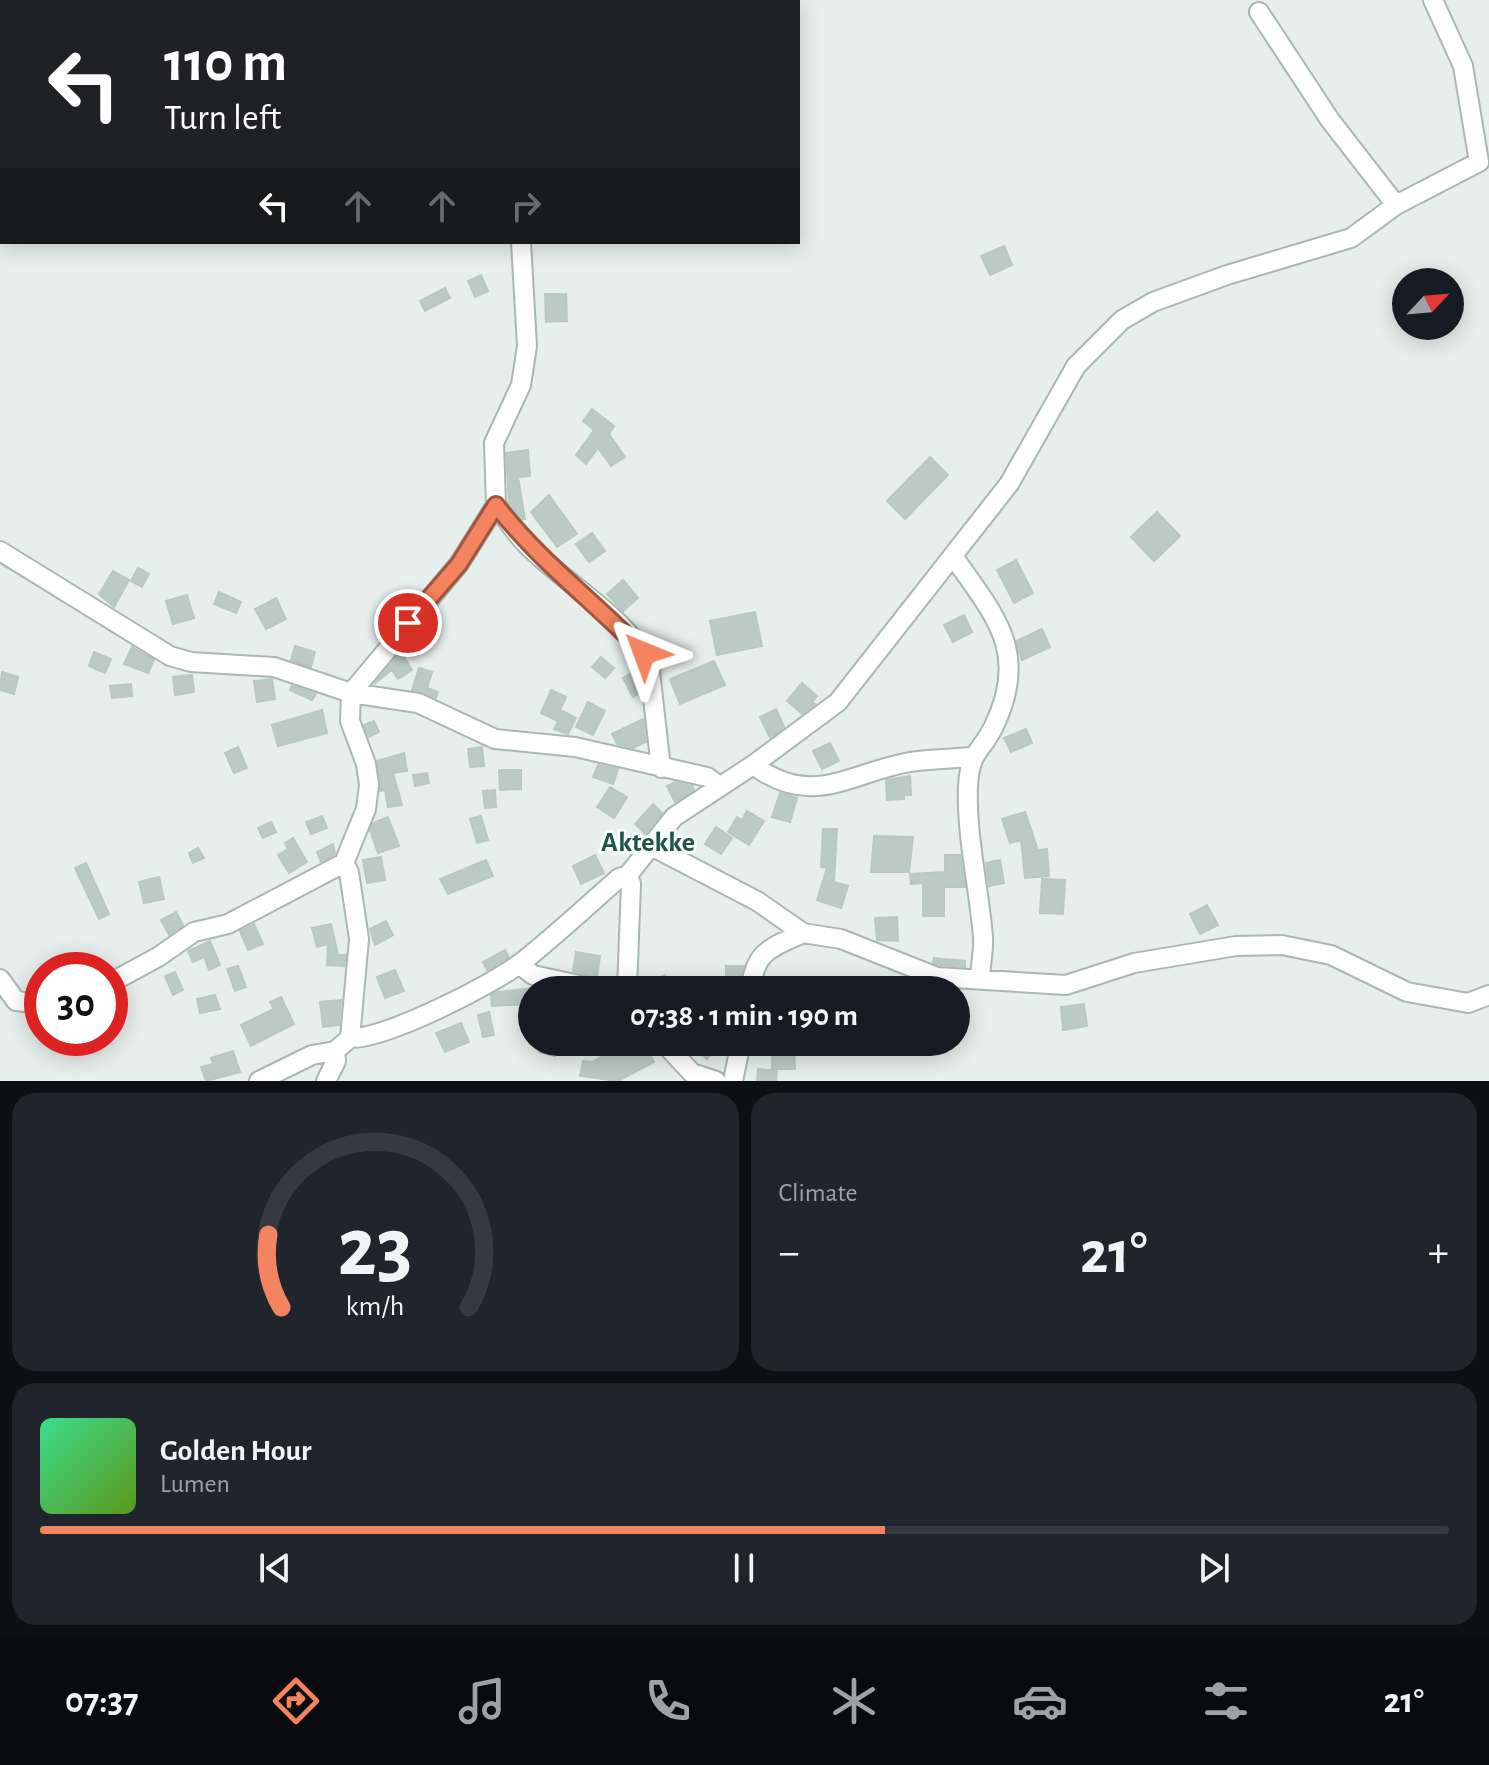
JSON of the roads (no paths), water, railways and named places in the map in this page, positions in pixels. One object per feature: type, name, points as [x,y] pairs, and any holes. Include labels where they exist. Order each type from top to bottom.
[{"type":"street","points":[[259,1081],[312,1055],[335,1051],[350,1038],[360,1038],[412,1021],[519,964],[619,878],[628,875],[674,817],[718,785],[753,765],[838,702],[1009,484],[1076,366],[1122,320],[1153,302],[1227,275],[1351,238],[1396,205],[1484,163],[1463,66],[1433,0]]},
{"type":"street","points":[[1259,12],[1330,120],[1396,205]]},
{"type":"street","points":[[128,973],[194,932],[228,924],[344,863],[366,809],[369,785],[366,764],[350,721],[351,693],[459,564],[496,505],[494,443],[521,385],[527,346],[521,244]]},
{"type":"street","points":[[496,505],[526,545],[608,616],[644,653],[649,663],[661,768]]},
{"type":"street","points":[[0,551],[170,656],[191,662],[274,667],[351,693],[418,703],[495,739],[575,747],[707,777],[718,785]]},
{"type":"street","points":[[953,556],[1002,627],[1009,661],[1006,698],[992,730],[971,757],[968,788],[984,943],[980,980]]},
{"type":"street","points":[[753,765],[773,780],[809,789],[838,784],[909,762],[971,757]]},
{"type":"street","points":[[653,847],[757,901],[803,933],[841,939],[937,977],[1066,985],[1134,963],[1236,946],[1282,945],[1331,955],[1407,992],[1468,1003],[1489,995]]},
{"type":"street","points":[[344,863],[349,872],[359,939],[350,1038]]},
{"type":"street","points":[[628,875],[631,884],[628,976]]},
{"type":"street","points":[[752,976],[761,953],[803,933]]},
{"type":"street","points":[[519,964],[538,976]]},
{"type":"street","points":[[0,979],[16,1001],[24,1002]]},
{"type":"street","points":[[326,1081],[336,1061],[335,1051]]},
{"type":"street","points":[[675,1056],[693,1077],[716,1081]]},
{"type":"street","points":[[733,1081],[738,1056]]},
{"type":"district","name":"Aktekke","points":[[648,841]]}]
